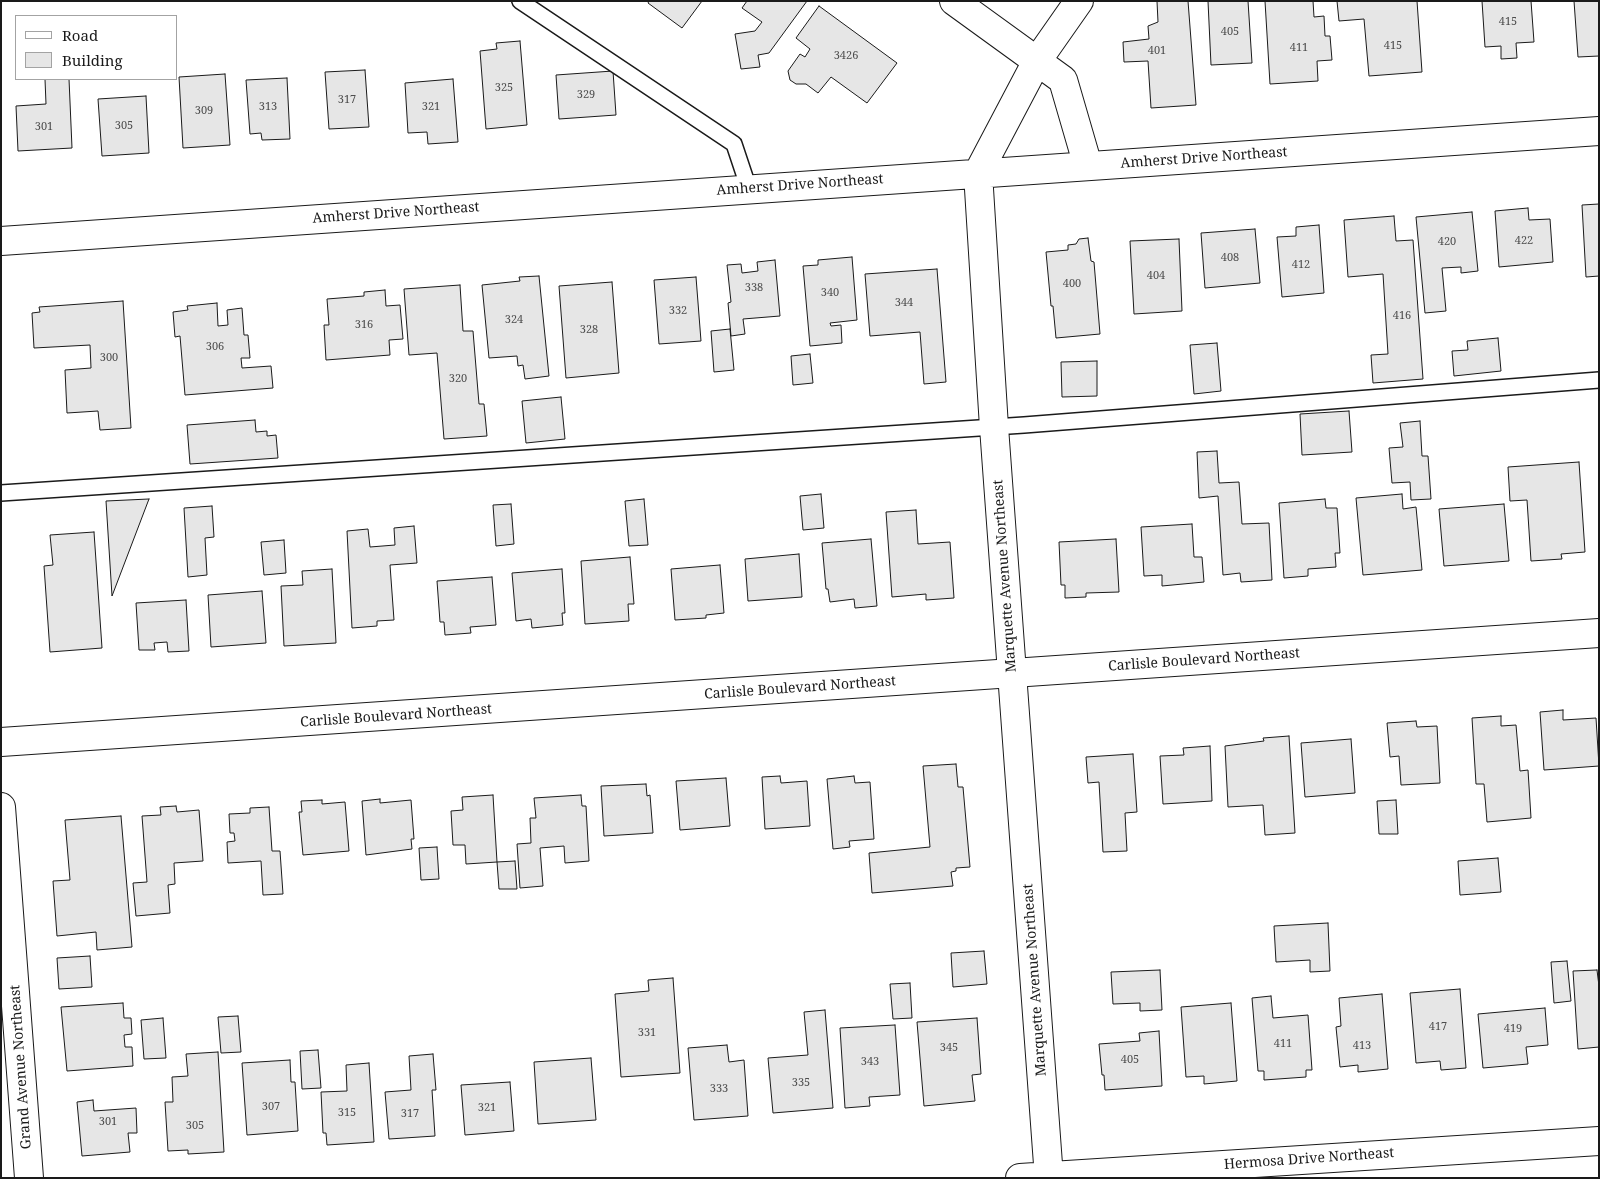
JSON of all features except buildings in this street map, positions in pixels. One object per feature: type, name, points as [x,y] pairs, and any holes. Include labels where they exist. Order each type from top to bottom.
[{"type":"street","points":[[954,1],[1063,80],[1088,166]]},
{"type":"street","points":[[978,173],[1037,61],[1079,1]]},
{"type":"street","name":"Amherst Drive Northeast","points":[[1,241],[1599,131]]},
{"type":"street","name":"Marquette Avenue Northeast","points":[[978,173],[994,427],[1049,1177]]},
{"type":"street","name":"Carlisle Boulevard Northeast","points":[[1,742],[1599,633]]},
{"type":"street","name":"Grand Avenue Northeast","points":[[1,807],[29,1178]]},
{"type":"street","name":"Hermosa Drive Northeast","points":[[1020,1178],[1599,1141]]},
{"type":"lane","points":[[520,1],[734,144],[749,189]]},
{"type":"lane","points":[[1,493],[994,427],[1599,380]]}]
